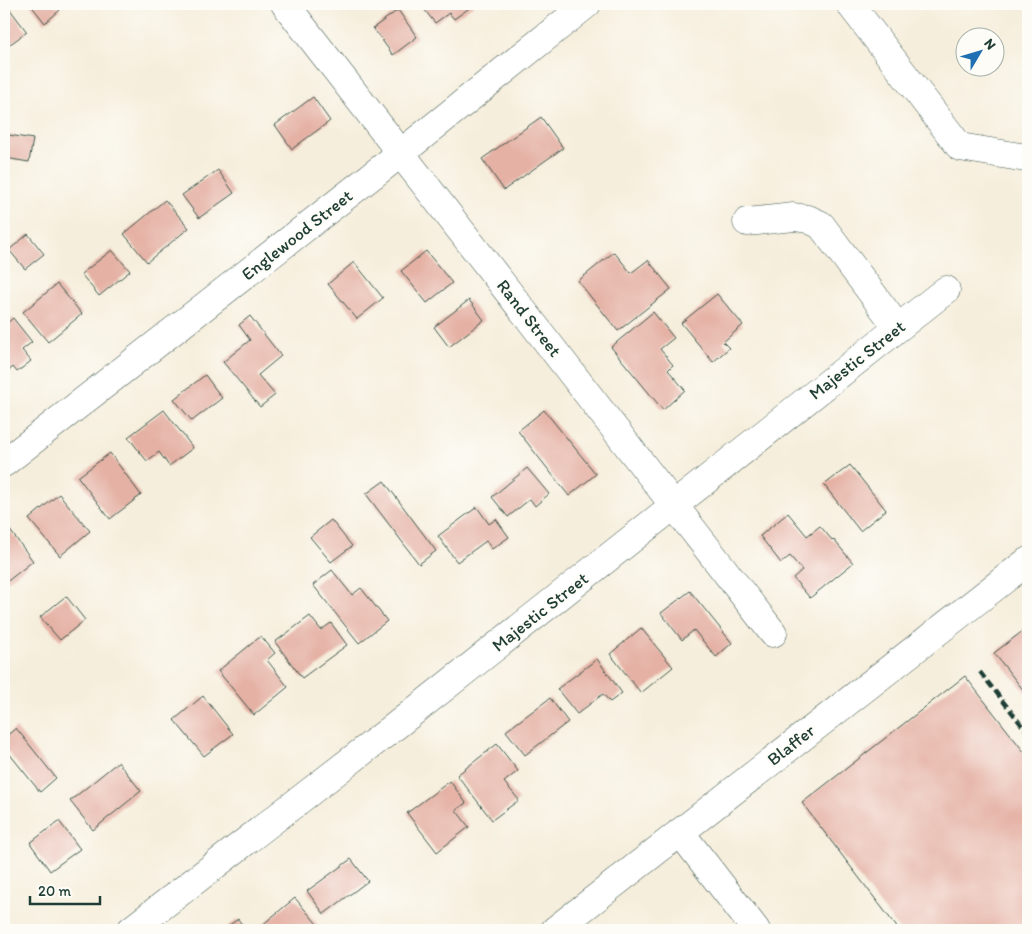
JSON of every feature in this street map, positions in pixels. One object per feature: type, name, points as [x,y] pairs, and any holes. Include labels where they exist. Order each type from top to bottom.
[{"type":"street","name":"Rand Street","points":[[285,4],[773,632]]},
{"type":"street","name":"Englewood Street","points":[[4,463],[401,153],[587,4]]},
{"type":"street","points":[[850,4],[960,147],[1027,159]]},
{"type":"street","points":[[747,222],[794,217],[808,219],[821,226],[898,328]]},
{"type":"street","name":"Majestic Street","points":[[131,930],[398,724],[946,290]]},
{"type":"street","name":"Blaffer","points":[[555,930],[1028,561]]},
{"type":"street","points":[[680,832],[756,930]]},
{"type":"building","points":[[4,4],[6,4],[27,32],[9,45],[4,38]]},
{"type":"building","points":[[30,4],[55,4],[60,10],[45,23]]},
{"type":"building","points":[[420,4],[475,4],[454,19],[449,13],[435,23]]},
{"type":"building","points":[[398,10],[417,37],[393,55],[373,28]]},
{"type":"building","points":[[313,97],[330,121],[292,149],[275,125]]},
{"type":"building","points":[[541,117],[563,148],[504,190],[482,159]]},
{"type":"building","points":[[9,135],[33,139],[29,162],[5,158]]},
{"type":"building","points":[[218,170],[234,193],[199,218],[182,195]]},
{"type":"building","points":[[165,200],[189,228],[147,262],[124,234]]},
{"type":"building","points":[[28,234],[44,254],[25,269],[9,250]]},
{"type":"building","points":[[112,250],[130,271],[99,296],[81,274]]},
{"type":"building","points":[[426,251],[452,283],[427,303],[401,271]]},
{"type":"building","points":[[614,252],[631,273],[648,260],[671,289],[618,331],[578,281]]},
{"type":"building","points":[[354,262],[383,298],[357,319],[328,284]]},
{"type":"building","points":[[57,284],[82,314],[48,342],[23,312]]},
{"type":"building","points":[[717,294],[743,325],[723,342],[729,348],[713,362],[681,323]]},
{"type":"building","points":[[469,300],[484,320],[449,347],[434,327]]},
{"type":"building","points":[[653,312],[674,338],[660,349],[673,365],[668,370],[685,390],[663,410],[611,347]]},
{"type":"building","points":[[250,316],[281,356],[258,375],[275,395],[260,407],[223,362],[250,340],[239,325]]},
{"type":"building","points":[[13,318],[32,342],[22,350],[31,361],[17,372],[13,367],[4,375],[4,326]]},
{"type":"building","points":[[205,375],[222,398],[192,421],[174,399]]},
{"type":"building","points":[[164,410],[193,448],[169,466],[159,452],[147,461],[128,437]]},
{"type":"building","points":[[544,410],[596,474],[569,496],[518,431]]},
{"type":"building","points":[[110,453],[141,495],[110,519],[78,477]]},
{"type":"building","points":[[850,465],[886,510],[860,531],[824,485]]},
{"type":"building","points":[[527,468],[549,494],[535,506],[530,499],[508,517],[492,497]]},
{"type":"building","points":[[384,481],[436,551],[419,564],[366,494]]},
{"type":"building","points":[[59,494],[90,531],[60,556],[29,519]]},
{"type":"building","points":[[477,507],[489,524],[496,519],[509,537],[492,549],[486,541],[457,562],[438,536]]},
{"type":"building","points":[[788,513],[807,536],[820,526],[853,563],[810,598],[793,578],[802,570],[790,556],[781,563],[760,536]]},
{"type":"building","points":[[331,520],[352,546],[331,562],[310,537]]},
{"type":"building","points":[[9,529],[33,561],[4,584],[4,533]]},
{"type":"building","points":[[332,570],[352,595],[361,588],[387,621],[359,643],[313,585]]},
{"type":"building","points":[[690,591],[732,643],[716,657],[694,630],[682,640],[661,613]]},
{"type":"building","points":[[66,596],[85,620],[60,640],[40,617]]},
{"type":"building","points":[[310,616],[321,630],[331,623],[347,645],[302,678],[275,642]]},
{"type":"building","points":[[1028,627],[1028,696],[994,653]]},
{"type":"building","points":[[641,628],[673,667],[641,693],[610,654]]},
{"type":"building","points":[[261,636],[275,653],[267,660],[288,687],[254,715],[218,671]]},
{"type":"building","points":[[597,659],[622,693],[610,702],[603,694],[577,714],[557,689]]},
{"type":"building","points":[[965,676],[1028,757],[1028,930],[899,930],[802,803]]},
{"type":"building","points":[[203,696],[233,734],[204,756],[174,720]]},
{"type":"building","points":[[550,698],[568,722],[525,755],[506,731]]},
{"type":"building","points":[[16,728],[56,778],[40,792],[4,747],[4,738]]},
{"type":"building","points":[[497,744],[518,771],[504,782],[519,800],[492,820],[457,775]]},
{"type":"building","points":[[118,762],[141,791],[93,830],[70,801]]},
{"type":"building","points":[[450,781],[466,803],[456,810],[469,827],[437,852],[407,813]]},
{"type":"building","points":[[59,821],[80,849],[50,871],[30,843]]},
{"type":"building","points":[[351,859],[368,881],[324,914],[307,891]]},
{"type":"building","points":[[295,898],[322,930],[256,930]]},
{"type":"building","points":[[238,919],[246,930],[230,930],[227,927]]},
{"type":"railway","points":[[980,672],[1028,733]]}]
